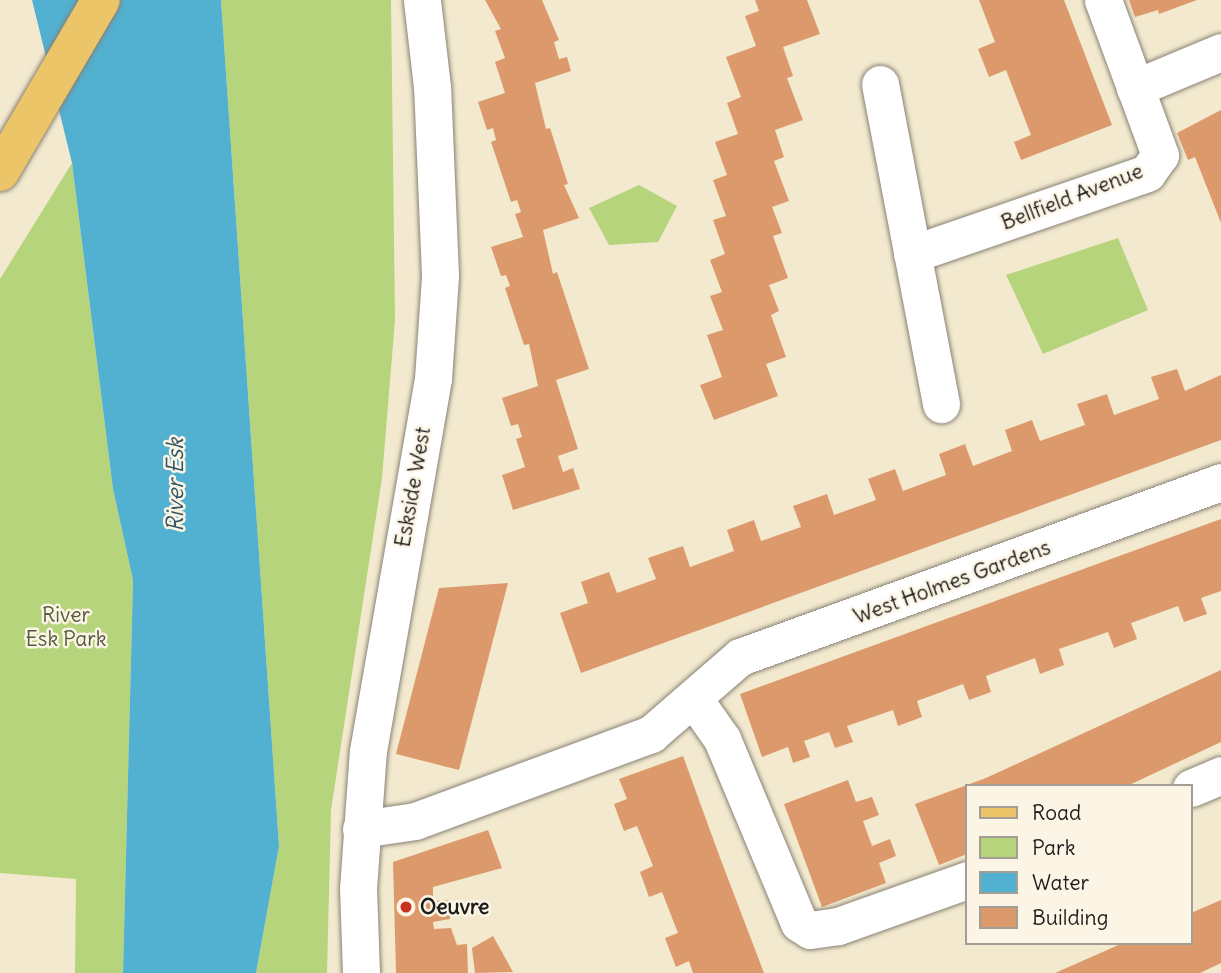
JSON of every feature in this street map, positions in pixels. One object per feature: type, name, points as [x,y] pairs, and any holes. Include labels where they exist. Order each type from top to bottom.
[{"type":"main road","points":[[6,160],[101,0]]},
{"type":"street","name":"Eskside West","points":[[361,973],[361,829],[368,751],[435,353],[440,275],[432,87],[422,0]]},
{"type":"street","name":"Bellfield Avenue","points":[[912,254],[1147,173],[1160,155],[1103,0]]},
{"type":"street","points":[[1135,88],[1221,52]]},
{"type":"street","points":[[880,84],[941,404]]},
{"type":"street","name":"West Holmes Gardens","points":[[361,829],[415,821],[651,734],[740,657],[1221,482]]},
{"type":"street","points":[[694,699],[722,739],[799,923],[810,930],[838,926],[965,881]]},
{"type":"street","points":[[1193,787],[1221,775]]},
{"type":"green space","points":[[221,0],[391,0],[395,320],[382,478],[331,810],[327,973],[256,973],[279,846]]},
{"type":"green space","name":"River Esk Park","points":[[72,163],[113,489],[133,580],[123,973],[75,973],[76,879],[0,873],[0,279]]},
{"type":"green space","points":[[639,185],[677,206],[658,242],[609,245],[589,208]]},
{"type":"green space","points":[[1118,238],[1148,310],[1043,354],[1006,275]]},
{"type":"water","name":"River Esk","points":[[32,0],[221,0],[279,846],[256,973],[123,973],[133,580],[113,489],[72,163]]},
{"type":"building","points":[[485,0],[542,0],[559,40],[554,42],[559,59],[567,57],[571,71],[535,83],[546,129],[550,128],[568,184],[564,185],[579,218],[543,230],[553,274],[557,272],[589,369],[556,380],[578,449],[558,456],[563,472],[573,468],[580,489],[513,510],[502,475],[525,467],[516,439],[522,437],[518,424],[511,426],[502,398],[538,386],[529,344],[524,345],[505,288],[510,286],[506,275],[501,276],[491,247],[523,237],[515,214],[521,212],[517,200],[511,202],[491,142],[496,140],[493,128],[487,130],[478,102],[505,93],[495,62],[505,58],[495,31],[501,29]]},
{"type":"building","points":[[755,0],[807,0],[820,34],[783,47],[793,76],[787,78],[803,120],[775,130],[784,157],[774,161],[789,201],[772,207],[782,233],[773,236],[788,278],[769,285],[779,311],[771,315],[786,357],[766,364],[778,396],[714,420],[700,385],[722,377],[707,335],[723,330],[710,296],[722,292],[710,260],[725,254],[713,220],[726,216],[713,180],[727,175],[715,142],[738,134],[727,103],[741,97],[726,57],[756,46],[745,16],[759,11]]},
{"type":"building","points":[[979,0],[1064,0],[1112,125],[1021,160],[1014,142],[1031,135],[1006,70],[989,77],[978,49],[995,42]]},
{"type":"building","points":[[1129,0],[1197,0],[1159,14],[1158,10],[1135,17]]},
{"type":"building","points":[[1221,110],[1221,223],[1195,157],[1188,160],[1177,133]]},
{"type":"building","points":[[1177,369],[1185,391],[1221,375],[1221,440],[581,673],[560,613],[588,603],[581,582],[609,572],[617,593],[656,579],[648,558],[683,546],[690,567],[734,551],[727,530],[754,520],[761,541],[801,527],[793,506],[827,494],[834,515],[876,500],[868,479],[895,469],[903,491],[946,475],[939,454],[965,444],[973,466],[1012,451],[1005,430],[1032,420],[1040,441],[1085,425],[1077,404],[1107,394],[1114,415],[1159,399],[1151,377]]},
{"type":"building","points":[[1221,519],[1221,591],[1201,598],[1207,614],[1184,622],[1178,606],[1131,623],[1137,639],[1114,648],[1108,632],[1059,649],[1064,665],[1040,674],[1035,658],[986,676],[991,692],[969,700],[963,684],[917,701],[922,717],[898,726],[893,710],[847,726],[853,742],[835,748],[829,732],[804,741],[810,757],[793,763],[788,747],[762,757],[740,694]]},
{"type":"building","points":[[508,583],[459,770],[396,754],[439,588]]},
{"type":"building","points":[[1221,670],[1221,742],[1131,784],[970,784]]},
{"type":"building","points":[[683,756],[764,973],[693,973],[689,961],[676,967],[665,938],[678,933],[662,892],[649,897],[640,872],[653,866],[637,826],[624,831],[619,818],[614,804],[627,799],[619,779]]},
{"type":"building","points":[[848,780],[856,802],[872,797],[879,815],[863,821],[872,846],[890,839],[896,856],[879,863],[886,883],[822,907],[784,804]]},
{"type":"building","points":[[965,786],[965,855],[939,865],[915,804]]},
{"type":"building","points":[[488,830],[502,868],[433,887],[433,901],[450,900],[450,919],[433,922],[434,929],[451,928],[457,945],[467,944],[468,973],[396,973],[393,862]]},
{"type":"building","points":[[1221,900],[1221,963],[1200,973],[1055,973],[1118,945],[1193,945],[1193,912]]},
{"type":"building","points":[[493,936],[513,972],[475,973],[472,948]]},
{"type":"place","name":"Oeuvre","points":[[406,907]]}]
